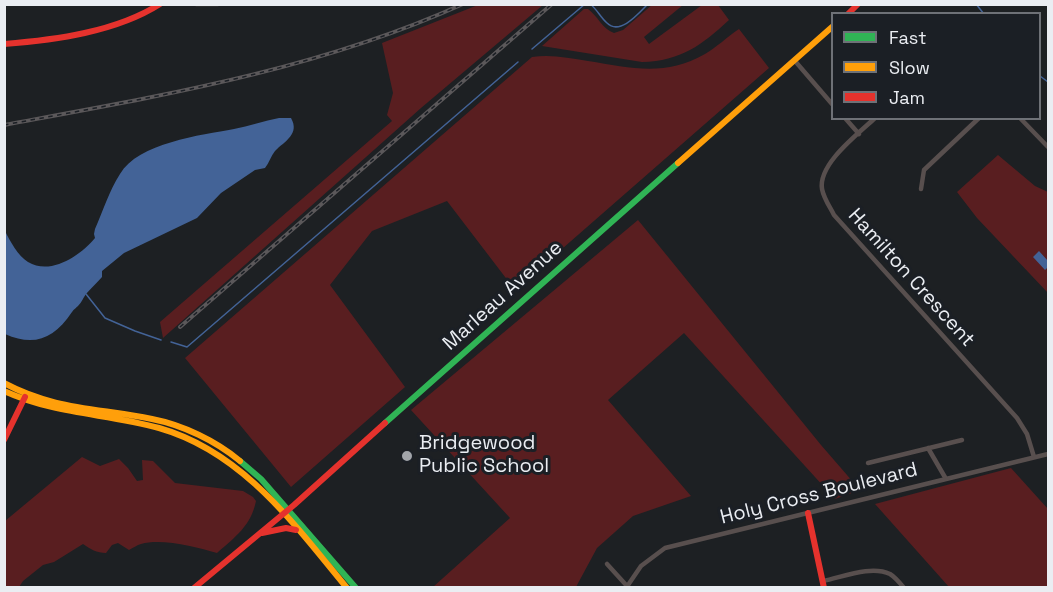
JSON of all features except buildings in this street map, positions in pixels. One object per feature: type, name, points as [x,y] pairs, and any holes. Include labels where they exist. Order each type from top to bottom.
[{"type":"main road","points":[[4,44],[99,28],[134,19],[160,4]]},
{"type":"main road","name":"Marleau Avenue","points":[[194,588],[285,512],[831,28]]},
{"type":"main road","points":[[4,383],[25,398]]},
{"type":"main road","points":[[4,391],[57,411],[135,422],[185,436],[236,466],[257,483],[356,588]]},
{"type":"main road","points":[[4,440],[25,398]]},
{"type":"main road","points":[[285,512],[297,530],[347,588]]},
{"type":"main road","points":[[808,513],[824,584]]},
{"type":"main road","points":[[260,533],[286,528],[297,530]]},
{"type":"street","points":[[196,4],[218,4]]},
{"type":"street","points":[[795,61],[831,103]]},
{"type":"street","points":[[847,120],[859,134]]},
{"type":"street","name":"Hamilton Crescent","points":[[873,120],[831,161],[823,175],[822,188],[826,200],[834,215],[1017,418],[1024,428],[1034,458]]},
{"type":"street","points":[[921,189],[924,170],[977,120]]},
{"type":"street","points":[[1022,120],[1048,147]]},
{"type":"street","points":[[868,463],[962,440]]},
{"type":"street","points":[[928,448],[946,479]]},
{"type":"street","name":"Holy Cross Boulevard","points":[[627,587],[641,566],[665,548],[1048,454]]},
{"type":"street","points":[[606,564],[627,587]]},
{"type":"street","points":[[824,584],[871,571],[882,571],[892,575],[904,588]]},
{"type":"shaded area","points":[[653,4],[683,5],[644,37],[649,44],[702,5],[718,5],[729,20],[710,37],[690,50],[656,61],[642,62],[542,46],[584,9],[588,9],[606,29],[614,33],[623,30]]},
{"type":"shaded area","points":[[478,5],[543,5],[421,108],[163,338],[160,322],[392,121],[387,115],[393,93],[382,43]]},
{"type":"shaded area","points":[[739,29],[769,68],[515,290],[447,201],[372,231],[330,285],[405,387],[291,487],[185,358],[532,57],[560,57],[633,68],[662,68],[676,66],[705,54]]},
{"type":"shaded area","points":[[998,155],[1035,186],[1048,192],[1048,293],[977,218],[957,192]]},
{"type":"shaded area","points":[[638,220],[860,490],[835,499],[684,333],[608,400],[691,496],[633,516],[597,548],[576,587],[433,587],[510,518],[411,410]]},
{"type":"shaded area","points":[[82,457],[100,466],[119,459],[137,481],[143,480],[142,460],[153,461],[175,483],[243,491],[256,501],[254,510],[241,530],[217,553],[179,544],[149,542],[129,550],[118,543],[103,553],[83,544],[54,562],[43,565],[19,587],[5,587],[5,521]]},
{"type":"shaded area","points":[[1011,468],[1048,509],[1048,587],[949,587],[875,504]]},
{"type":"water","points":[[279,118],[291,118],[293,133],[275,151],[265,168],[255,170],[221,193],[197,218],[124,253],[102,271],[102,277],[58,329],[51,334],[43,338],[25,340],[5,334],[5,231],[12,244],[28,262],[46,267],[65,262],[82,251],[95,238],[95,229],[109,194],[129,163],[171,142]]},
{"type":"water","points":[[1039,251],[1048,261],[1048,267],[1045,270],[1033,257]]},
{"type":"waterway","points":[[532,49],[585,4]]},
{"type":"waterway","points":[[590,4],[607,23],[618,27],[629,22],[648,4]]},
{"type":"waterway","points":[[976,4],[982,12]]},
{"type":"waterway","points":[[171,342],[187,347],[518,62]]},
{"type":"waterway","points":[[1041,77],[1048,82]]},
{"type":"waterway","points":[[86,294],[105,318],[161,340]]},
{"type":"railway","points":[[4,125],[179,91],[295,64],[352,47],[463,4]]},
{"type":"railway","points":[[180,327],[552,4]]},
{"type":"traffic: fast","points":[[385,423],[678,163]]},
{"type":"traffic: fast","points":[[240,461],[261,479],[356,588]]},
{"type":"traffic: slow","points":[[678,163],[831,28]]},
{"type":"traffic: slow","points":[[4,383],[23,392],[59,403],[132,415],[175,425],[210,441],[240,461]]},
{"type":"traffic: slow","points":[[4,391],[43,405],[159,428],[189,439],[216,454],[265,493],[347,588]]},
{"type":"traffic: jam","points":[[4,44],[64,37],[105,28],[143,14],[160,4]]},
{"type":"traffic: jam","points":[[850,12],[858,4]]},
{"type":"traffic: jam","points":[[4,440],[25,397]]},
{"type":"traffic: jam","points":[[194,588],[294,505],[385,423]]},
{"type":"traffic: jam","points":[[808,513],[824,588]]},
{"type":"traffic: jam","points":[[262,533],[286,528],[296,530]]},
{"type":"place","name":"Bridgewood Public School","points":[[407,456]]}]
